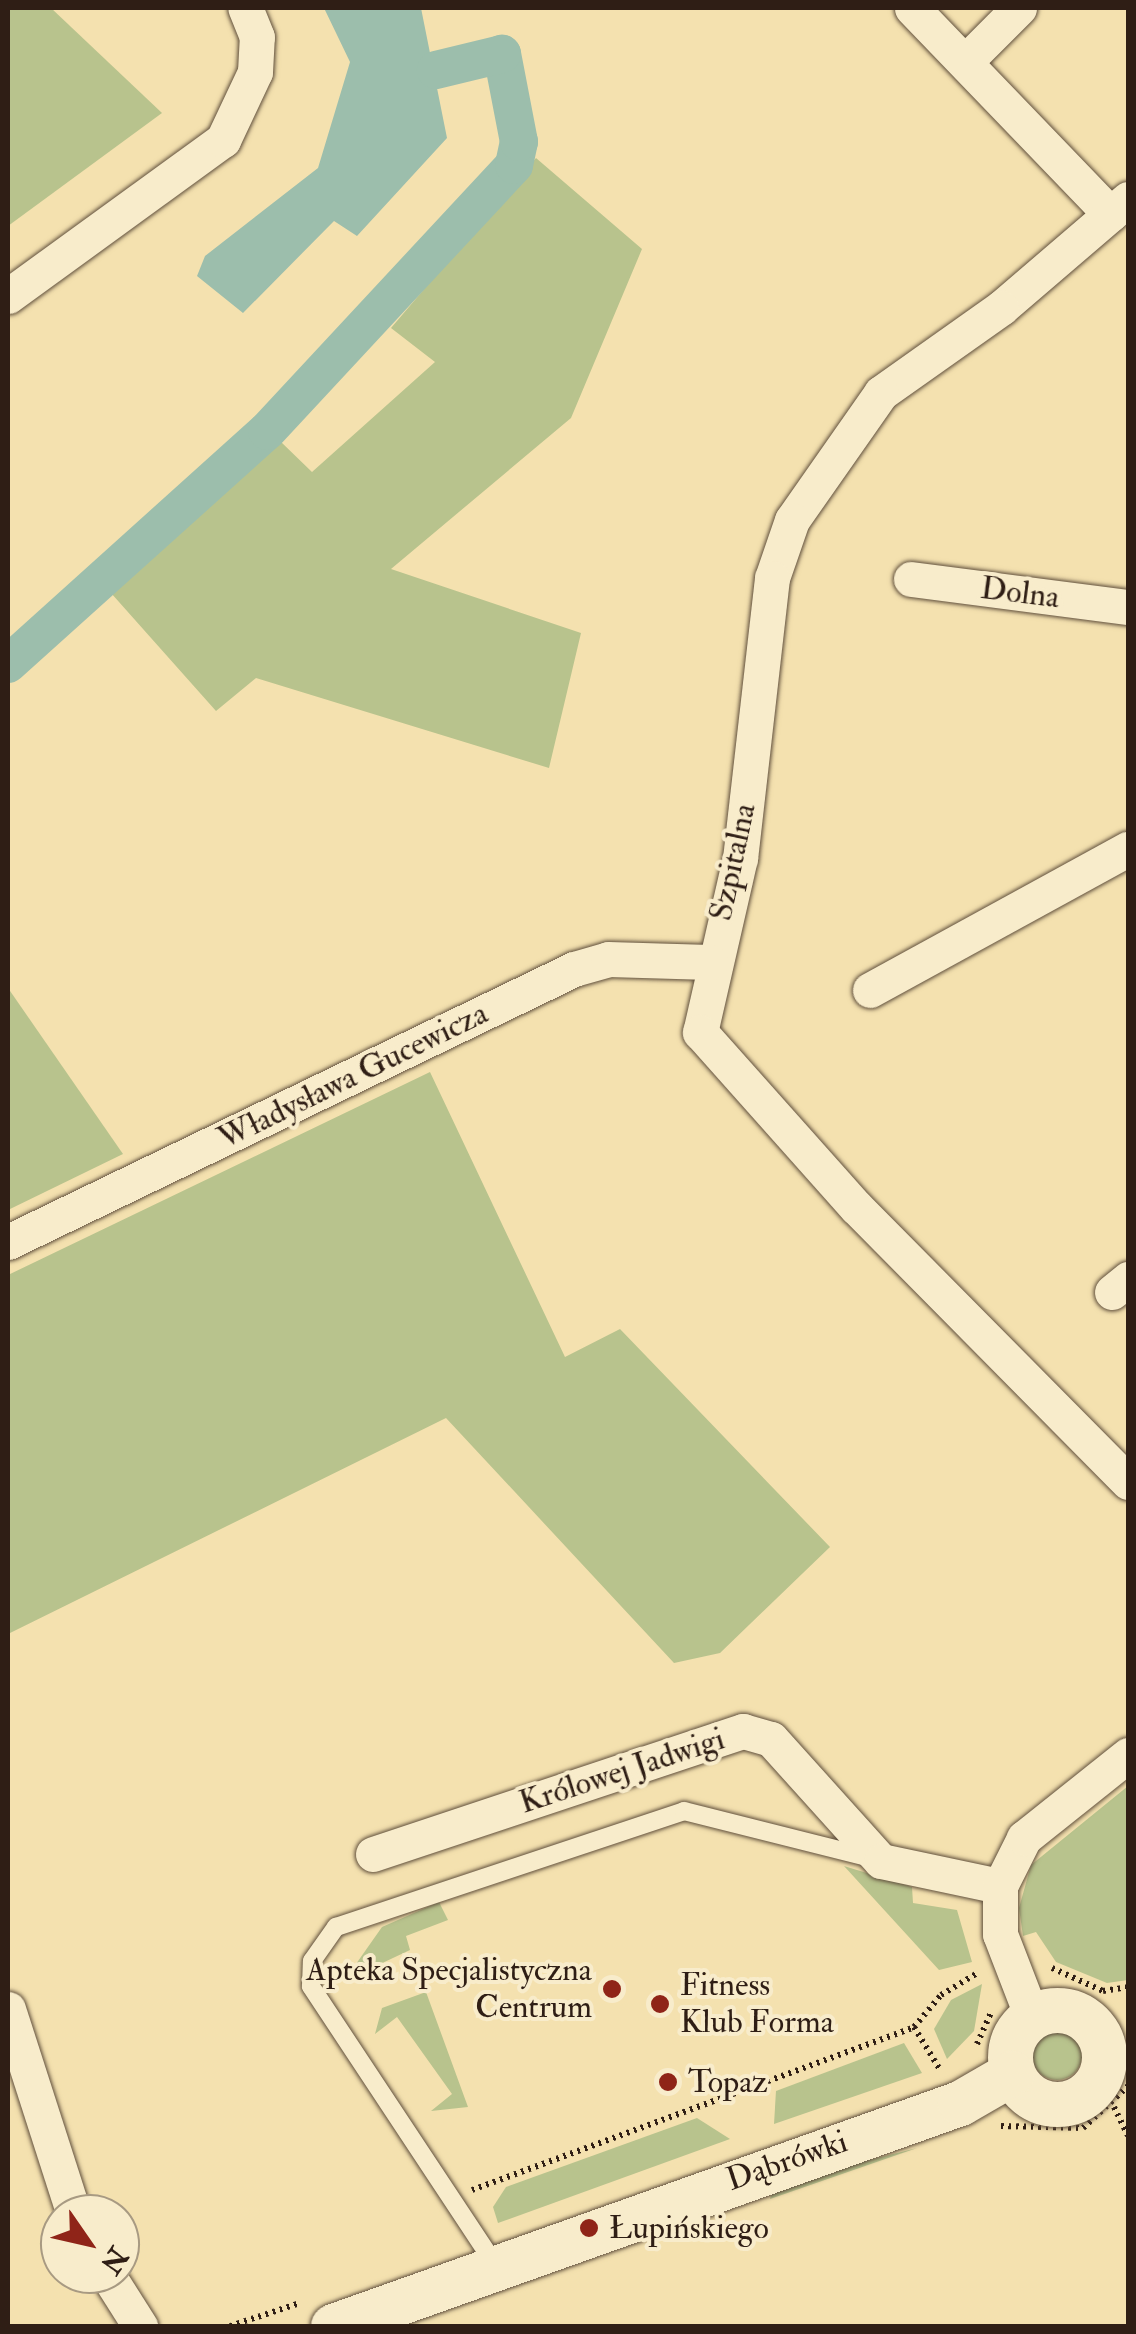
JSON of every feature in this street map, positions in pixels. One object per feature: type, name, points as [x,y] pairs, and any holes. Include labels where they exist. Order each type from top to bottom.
[{"type":"street","points":[[8,296],[223,140],[254,72],[257,37],[245,8]]},
{"type":"street","name":"Szpitalna","points":[[912,8],[1119,207],[881,393],[819,470],[772,578],[740,858],[710,962],[700,1032],[856,1208],[1128,1482]]},
{"type":"street","points":[[966,61],[1019,8]]},
{"type":"street","name":"Dolna","points":[[911,579],[1128,607]]},
{"type":"street","points":[[870,990],[1128,849]]},
{"type":"street","name":"Władysława Gucewicza","points":[[8,1242],[574,969],[608,959],[710,962]]},
{"type":"street","name":"Królowej Jadwigi","points":[[373,1854],[743,1732],[771,1739],[881,1861]]},
{"type":"street","points":[[1032,2016],[1000,1934],[1000,1886],[1024,1838],[1128,1756]]},
{"type":"street","points":[[881,1861],[1000,1886]]},
{"type":"street","points":[[8,2009],[68,2194]]},
{"type":"street","points":[[1076,2013],[1116,2039],[1095,2086],[1072,2103],[1030,2096],[1012,2072],[1013,2042],[1032,2016],[1076,2013]]},
{"type":"street","name":"Dąbrówki","points":[[333,2326],[387,2315],[494,2263],[960,2103],[1012,2072]]},
{"type":"street","points":[[120,2294],[140,2326]]},
{"type":"lane","points":[[494,2263],[457,2196],[311,1986],[312,1962],[336,1927],[684,1811],[881,1861]]},
{"type":"path","points":[[1040,1955],[1091,1987],[1128,1987]]},
{"type":"path","points":[[457,2196],[914,2027],[941,1995],[983,1970]]},
{"type":"path","points":[[914,2027],[942,2073]]},
{"type":"path","points":[[1114,2107],[1128,2136]]},
{"type":"path","points":[[230,2326],[293,2305]]},
{"type":"green space","points":[[8,8],[51,8],[162,113],[8,226]]},
{"type":"green space","points":[[536,158],[642,249],[571,418],[391,569],[581,633],[549,768],[256,678],[216,711],[111,593],[280,441],[312,472],[435,362],[391,328]]},
{"type":"green space","points":[[8,988],[123,1154],[8,1210]]},
{"type":"green space","points":[[430,1072],[565,1357],[620,1329],[830,1547],[720,1653],[674,1663],[446,1418],[8,1634],[8,1275]]},
{"type":"green space","points":[[1128,1786],[1128,1980],[1107,1983],[1056,1962],[1036,1932],[1023,1936],[1019,1908],[1031,1865]]},
{"type":"green space","points":[[844,1866],[912,1887],[913,1903],[957,1910],[972,1962],[939,1970]]},
{"type":"green space","points":[[439,1902],[448,1920],[406,1936],[410,1950],[344,1981],[382,1927]]},
{"type":"green space","points":[[982,1984],[974,2031],[947,2059],[934,2029],[951,2000]]},
{"type":"green space","points":[[426,1992],[468,2107],[431,2111],[452,2094],[397,2017],[375,2034],[382,2008]]},
{"type":"green space","points":[[1057,2030],[1074,2038],[1082,2055],[1074,2072],[1057,2080],[1040,2072],[1032,2055],[1040,2038]]},
{"type":"green space","points":[[904,2043],[922,2073],[774,2124],[776,2091]]},
{"type":"green space","points":[[697,2118],[730,2139],[498,2223],[493,2207],[506,2187]]},
{"type":"green space","points":[[917,2148],[770,2199],[774,2184]]},
{"type":"shaded area","points":[[324,8],[421,8],[447,138],[357,236],[334,221],[243,313],[197,276],[205,256],[318,168],[350,62]]},
{"type":"waterway","points":[[8,664],[267,431],[514,165],[519,142],[502,54],[436,70]]},
{"type":"place","name":"Apteka Specjalistyczna Centrum","points":[[612,1989]]},
{"type":"place","name":"Fitness Klub Forma","points":[[660,2004]]},
{"type":"place","name":"Topaz","points":[[668,2082]]},
{"type":"place","name":"Łupińskiego","points":[[589,2228]]}]
